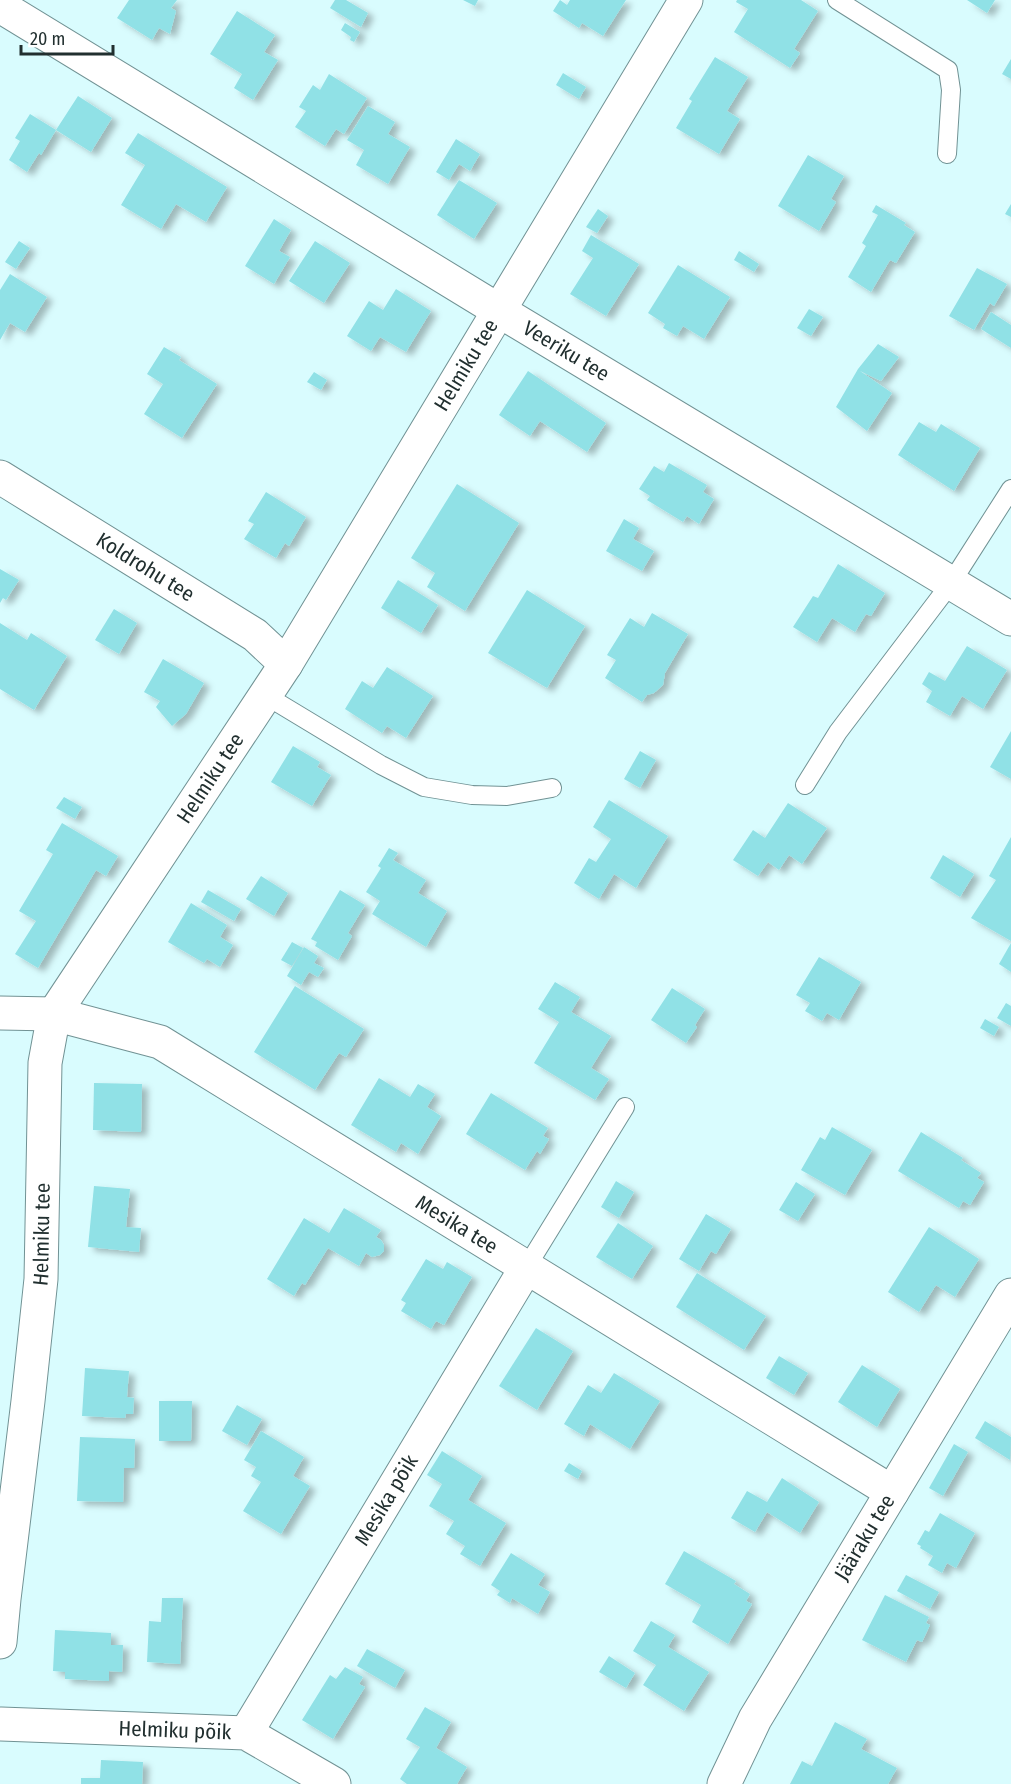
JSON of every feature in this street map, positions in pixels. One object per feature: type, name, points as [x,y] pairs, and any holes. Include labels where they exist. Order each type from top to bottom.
[{"type":"street","name":"Helmiku tee","points":[[0,1642],[41,1280],[45,1063],[54,1014],[286,664],[686,0]]},
{"type":"street","name":"Veeriku tee","points":[[0,6],[1011,620]]},
{"type":"street","name":"Koldrohu tee","points":[[0,477],[255,635],[286,664]]},
{"type":"street","name":"Mesika tee","points":[[0,1013],[54,1014],[159,1042],[892,1491]]},
{"type":"street","name":"Mesika põik","points":[[246,1733],[526,1268]]},
{"type":"street","name":"Jääraku tee","points":[[724,1784],[755,1719],[1011,1295]]},
{"type":"street","name":"Helmiku põik","points":[[0,1720],[246,1733],[334,1784]]},
{"type":"lane","points":[[837,0],[948,70],[951,90],[946,154]]},
{"type":"lane","points":[[805,785],[838,732],[951,583],[1011,489]]},
{"type":"lane","points":[[265,695],[381,765],[424,787],[472,795],[507,796],[552,788]]},
{"type":"lane","points":[[526,1268],[625,1107]]},
{"type":"building","points":[[129,0],[177,0],[171,8],[176,11],[170,34],[159,28],[152,40],[117,18]]},
{"type":"building","points":[[335,0],[346,0],[368,13],[361,27],[330,8]]},
{"type":"building","points":[[463,0],[478,0],[475,6]]},
{"type":"building","points":[[560,0],[567,5],[570,0],[626,0],[603,36],[582,23],[579,28],[553,11]]},
{"type":"building","points":[[737,0],[801,0],[818,11],[794,49],[800,53],[790,68],[734,32],[748,9],[736,2]]},
{"type":"building","points":[[967,0],[995,0],[987,13]]},
{"type":"building","points":[[237,11],[275,35],[264,52],[278,60],[253,100],[234,88],[242,74],[210,54]]},
{"type":"building","points":[[345,23],[360,32],[354,42],[341,30]]},
{"type":"building","points":[[715,57],[748,77],[727,111],[740,119],[719,154],[676,128],[692,101],[689,99]]},
{"type":"building","points":[[1011,59],[1011,79],[1002,74]]},
{"type":"building","points":[[563,73],[586,87],[579,99],[556,85]]},
{"type":"building","points":[[329,74],[367,98],[344,134],[336,129],[325,146],[295,127],[306,111],[299,107],[313,85],[320,90]]},
{"type":"building","points":[[78,96],[112,118],[91,152],[56,130]]},
{"type":"building","points":[[368,106],[395,122],[388,134],[410,147],[388,184],[356,165],[364,150],[347,140]]},
{"type":"building","points":[[30,114],[56,130],[41,155],[39,153],[27,172],[9,160],[20,141],[15,138]]},
{"type":"building","points":[[138,133],[227,187],[206,222],[176,204],[161,229],[121,205],[145,165],[125,153]]},
{"type":"building","points":[[456,139],[480,154],[470,171],[459,164],[449,180],[436,172]]},
{"type":"building","points":[[808,155],[844,176],[831,199],[836,202],[819,231],[778,206]]},
{"type":"building","points":[[459,180],[497,203],[474,239],[437,215]]},
{"type":"building","points":[[1011,204],[1011,217],[1005,214]]},
{"type":"building","points":[[876,205],[906,223],[904,225],[915,232],[896,263],[890,260],[871,292],[848,277],[866,246],[862,243],[878,215],[872,212]]},
{"type":"building","points":[[598,209],[608,216],[597,233],[586,227]]},
{"type":"building","points":[[274,219],[291,230],[279,251],[290,257],[274,284],[245,266]]},
{"type":"building","points":[[591,235],[639,264],[606,316],[570,294],[593,258],[582,251]]},
{"type":"building","points":[[19,241],[30,248],[16,269],[5,262]]},
{"type":"building","points":[[315,241],[350,263],[324,303],[289,281]]},
{"type":"building","points":[[739,251],[759,264],[754,272],[734,260]]},
{"type":"building","points":[[678,265],[730,297],[704,339],[683,326],[677,336],[663,328],[665,324],[648,313]]},
{"type":"building","points":[[977,268],[1007,284],[994,306],[990,303],[974,330],[949,316]]},
{"type":"building","points":[[10,274],[47,297],[25,332],[10,323],[0,340],[0,290]]},
{"type":"building","points":[[396,289],[431,311],[406,352],[380,337],[371,351],[347,336],[369,301],[383,310]]},
{"type":"building","points":[[809,309],[823,317],[811,336],[797,328]]},
{"type":"building","points":[[991,312],[1011,325],[1011,348],[981,329]]},
{"type":"building","points":[[878,344],[899,357],[881,381],[860,371],[892,393],[867,431],[836,407],[858,369]]},
{"type":"building","points":[[164,347],[181,357],[179,360],[217,384],[182,438],[144,414],[163,384],[147,374]]},
{"type":"building","points":[[528,371],[606,423],[587,452],[540,421],[530,436],[499,415]]},
{"type":"building","points":[[314,372],[327,380],[321,390],[307,382]]},
{"type":"building","points":[[919,422],[936,432],[941,424],[980,448],[954,491],[898,455]]},
{"type":"building","points":[[669,463],[707,485],[703,492],[714,499],[699,524],[687,516],[683,522],[647,500],[650,496],[639,489],[654,466],[664,472]]},
{"type":"building","points":[[457,484],[519,523],[465,611],[427,587],[435,573],[411,558]]},
{"type":"building","points":[[266,492],[306,517],[289,546],[285,543],[276,558],[244,539],[254,524],[248,521]]},
{"type":"building","points":[[624,519],[639,528],[633,539],[654,551],[642,571],[606,551]]},
{"type":"building","points":[[838,564],[885,593],[871,616],[866,614],[855,632],[832,618],[817,642],[793,627],[813,596],[818,598]]},
{"type":"building","points":[[0,569],[19,580],[6,600],[3,598],[0,603]]},
{"type":"building","points":[[398,580],[438,605],[421,633],[381,608]]},
{"type":"building","points":[[527,590],[585,626],[547,688],[488,653]]},
{"type":"building","points":[[114,609],[137,623],[119,654],[95,640]]},
{"type":"building","points":[[652,613],[688,634],[665,673],[663,685],[654,693],[647,695],[642,702],[605,678],[616,660],[607,655],[630,618],[644,627]]},
{"type":"building","points":[[0,623],[27,640],[31,633],[67,656],[34,710],[0,689]]},
{"type":"building","points":[[967,646],[1007,670],[983,709],[962,696],[950,716],[926,702],[932,691],[922,684],[929,672],[945,681]]},
{"type":"building","points":[[163,659],[204,683],[186,714],[172,726],[156,707],[160,701],[144,692]]},
{"type":"building","points":[[387,667],[433,696],[406,738],[387,726],[382,733],[345,709],[362,681],[373,688]]},
{"type":"building","points":[[1011,731],[1011,779],[990,767]]},
{"type":"building","points":[[293,746],[320,762],[317,767],[331,775],[312,806],[271,782]]},
{"type":"building","points":[[640,751],[656,760],[640,788],[624,779]]},
{"type":"building","points":[[64,797],[82,807],[75,819],[56,808]]},
{"type":"building","points":[[609,800],[668,836],[636,888],[614,874],[599,899],[574,883],[589,858],[596,862],[611,839],[593,827]]},
{"type":"building","points":[[788,803],[827,828],[802,864],[789,855],[779,870],[768,862],[758,876],[733,860],[753,830],[765,838]]},
{"type":"building","points":[[62,823],[118,856],[106,876],[96,870],[38,968],[15,954],[36,921],[19,911],[53,854],[46,850]]},
{"type":"building","points":[[1011,837],[1011,941],[971,918],[996,880],[989,876]]},
{"type":"building","points":[[389,848],[398,853],[393,860],[426,880],[418,893],[447,911],[426,947],[372,914],[380,901],[366,892],[381,868],[378,866]]},
{"type":"building","points":[[943,855],[974,874],[960,897],[930,878]]},
{"type":"building","points":[[261,876],[288,893],[274,916],[246,899]]},
{"type":"building","points":[[208,890],[241,909],[234,921],[201,902]]},
{"type":"building","points":[[340,890],[365,905],[348,933],[352,936],[338,960],[315,946],[317,942],[311,939]]},
{"type":"building","points":[[191,903],[227,925],[220,937],[233,945],[220,967],[207,959],[204,963],[168,942]]},
{"type":"building","points":[[292,942],[303,948],[292,966],[281,960]]},
{"type":"building","points":[[1011,943],[1011,972],[999,964]]},
{"type":"building","points":[[304,947],[318,956],[314,963],[324,968],[318,977],[309,972],[301,985],[287,976]]},
{"type":"building","points":[[819,957],[861,982],[839,1020],[827,1013],[822,1021],[805,1011],[810,1003],[796,995]]},
{"type":"building","points":[[555,982],[580,997],[571,1012],[611,1036],[591,1068],[609,1079],[595,1100],[534,1063],[559,1022],[538,1009]]},
{"type":"building","points":[[295,986],[364,1029],[346,1057],[339,1053],[315,1090],[254,1052]]},
{"type":"building","points":[[672,988],[705,1009],[686,1043],[651,1020]]},
{"type":"building","points":[[1006,1003],[1011,1006],[1011,1026],[997,1018]]},
{"type":"building","points":[[985,1019],[999,1027],[994,1036],[980,1028]]},
{"type":"building","points":[[379,1078],[410,1097],[418,1084],[435,1094],[427,1107],[441,1116],[418,1154],[401,1143],[396,1152],[351,1125]]},
{"type":"building","points":[[94,1083],[142,1084],[141,1132],[93,1130]]},
{"type":"building","points":[[491,1093],[548,1128],[543,1136],[549,1139],[540,1154],[537,1151],[525,1170],[466,1134]]},
{"type":"building","points":[[832,1127],[872,1150],[845,1195],[801,1170],[820,1137],[825,1140]]},
{"type":"building","points":[[921,1132],[963,1158],[961,1160],[981,1173],[977,1178],[984,1182],[970,1205],[963,1201],[959,1208],[898,1171]]},
{"type":"building","points":[[616,1181],[634,1192],[619,1218],[601,1207]]},
{"type":"building","points":[[796,1182],[815,1194],[798,1221],[779,1210]]},
{"type":"building","points":[[94,1186],[130,1189],[126,1227],[141,1228],[139,1252],[88,1247]]},
{"type":"building","points":[[344,1208],[381,1230],[376,1237],[384,1245],[384,1251],[380,1255],[372,1257],[366,1253],[359,1266],[328,1248],[305,1285],[302,1283],[294,1296],[267,1279],[304,1218],[329,1233]]},
{"type":"building","points":[[706,1214],[731,1229],[716,1254],[711,1251],[699,1271],[679,1259]]},
{"type":"building","points":[[618,1223],[653,1246],[632,1279],[596,1257]]},
{"type":"building","points":[[929,1227],[979,1259],[955,1297],[936,1285],[919,1312],[888,1292]]},
{"type":"building","points":[[426,1259],[443,1269],[447,1262],[472,1277],[444,1325],[436,1321],[431,1329],[401,1311],[406,1303],[401,1300]]},
{"type":"building","points":[[697,1273],[766,1316],[744,1350],[676,1307]]},
{"type":"building","points":[[536,1328],[573,1351],[537,1410],[499,1386]]},
{"type":"building","points":[[779,1356],[808,1373],[794,1395],[766,1378]]},
{"type":"building","points":[[862,1365],[900,1389],[877,1427],[838,1402]]},
{"type":"building","points":[[85,1368],[129,1371],[127,1397],[134,1398],[133,1414],[126,1414],[125,1418],[82,1416]]},
{"type":"building","points":[[614,1373],[660,1401],[630,1449],[590,1424],[584,1436],[564,1424],[588,1385],[601,1393]]},
{"type":"building","points":[[159,1401],[192,1401],[191,1441],[159,1441]]},
{"type":"building","points":[[237,1405],[262,1419],[247,1445],[222,1431]]},
{"type":"building","points":[[985,1421],[1011,1437],[1010,1460],[975,1438]]},
{"type":"building","points":[[261,1431],[304,1457],[293,1476],[310,1486],[281,1534],[243,1511],[261,1482],[251,1476],[256,1467],[244,1460]]},
{"type":"building","points":[[80,1437],[135,1439],[134,1468],[124,1468],[123,1502],[77,1501]]},
{"type":"building","points":[[954,1444],[968,1452],[943,1496],[929,1488]]},
{"type":"building","points":[[442,1451],[482,1476],[468,1500],[506,1523],[480,1566],[460,1554],[465,1546],[446,1534],[454,1521],[429,1506],[442,1484],[427,1475]]},
{"type":"building","points":[[569,1463],[582,1471],[578,1479],[564,1471]]},
{"type":"building","points":[[782,1478],[819,1502],[800,1533],[767,1512],[755,1532],[731,1518],[747,1491],[767,1502]]},
{"type":"building","points":[[940,1513],[975,1533],[956,1568],[947,1563],[942,1573],[928,1565],[933,1556],[917,1544],[925,1530],[929,1532]]},
{"type":"building","points":[[684,1551],[736,1581],[734,1584],[750,1594],[746,1601],[752,1604],[728,1644],[692,1622],[701,1605],[665,1584]]},
{"type":"building","points":[[511,1553],[545,1574],[538,1585],[550,1592],[538,1614],[512,1598],[510,1603],[497,1595],[500,1591],[491,1585]]},
{"type":"building","points":[[906,1575],[939,1592],[930,1609],[897,1591]]},
{"type":"building","points":[[885,1595],[929,1617],[926,1623],[930,1625],[922,1642],[917,1640],[906,1662],[862,1640]]},
{"type":"building","points":[[162,1598],[183,1598],[180,1664],[147,1662],[149,1621],[161,1622]]},
{"type":"building","points":[[651,1621],[675,1635],[668,1647],[709,1672],[684,1711],[643,1685],[656,1665],[633,1651]]},
{"type":"building","points":[[55,1630],[111,1633],[111,1645],[123,1645],[122,1672],[109,1671],[109,1681],[65,1679],[65,1672],[53,1671]]},
{"type":"building","points":[[367,1649],[405,1670],[395,1688],[357,1666]]},
{"type":"building","points":[[609,1656],[635,1673],[626,1688],[599,1672]]},
{"type":"building","points":[[345,1667],[363,1677],[359,1684],[365,1687],[333,1739],[302,1720],[330,1675],[336,1679]]},
{"type":"building","points":[[425,1707],[451,1722],[436,1748],[467,1767],[457,1784],[407,1784],[400,1779],[420,1747],[406,1739]]},
{"type":"building","points":[[835,1722],[867,1739],[861,1749],[897,1768],[888,1784],[790,1784],[802,1761],[812,1766]]},
{"type":"building","points":[[101,1760],[143,1762],[142,1784],[81,1784],[81,1778],[100,1778]]}]
